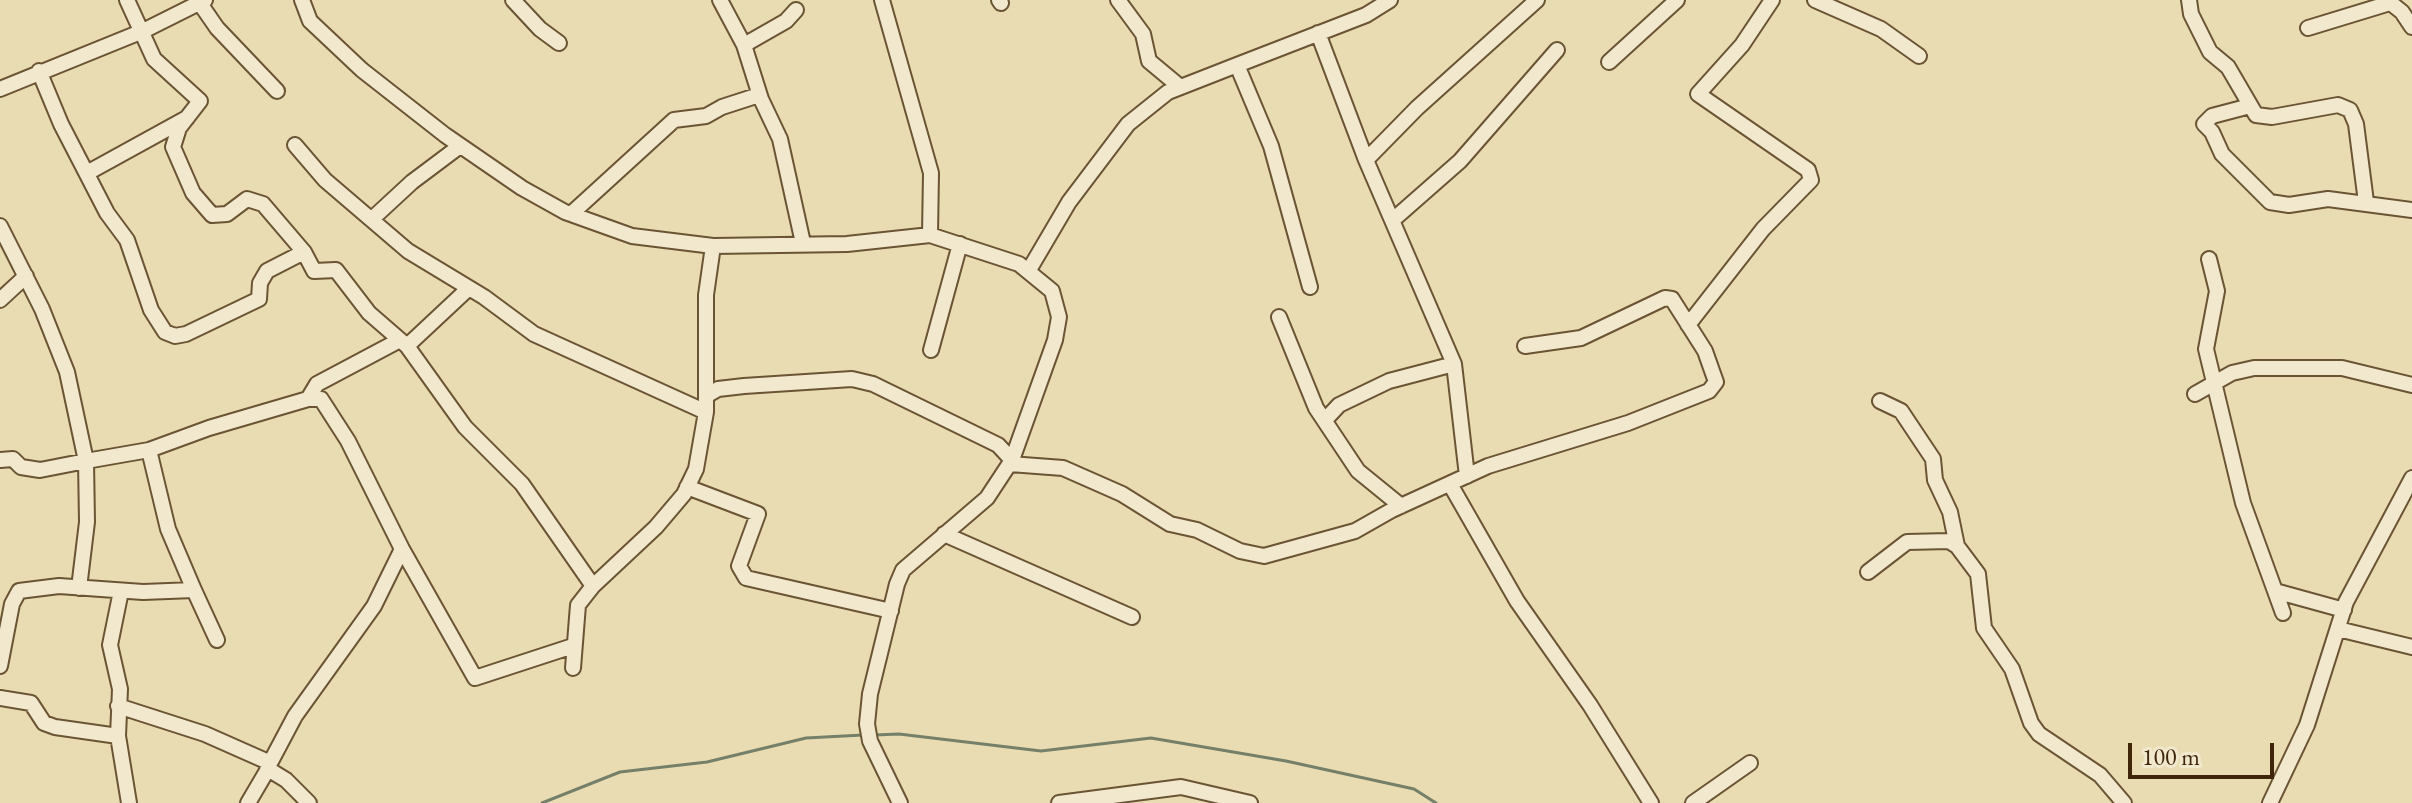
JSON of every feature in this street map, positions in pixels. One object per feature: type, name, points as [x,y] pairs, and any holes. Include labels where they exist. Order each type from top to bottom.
[{"type":"street","points":[[127,0],[154,59],[200,101],[174,142],[174,155],[200,203],[212,215],[220,216],[247,199],[255,200],[263,204],[304,252],[314,271],[336,270],[369,313],[403,343],[465,427],[522,484],[593,586]]},
{"type":"street","points":[[302,0],[310,21],[325,37],[460,146],[522,188],[571,214],[632,236],[713,246],[847,244],[930,235],[1029,270],[1052,291],[1059,317],[1051,353],[1011,462],[987,498],[903,570],[870,694],[867,724],[870,741],[900,803]]},
{"type":"street","points":[[513,0],[540,29],[559,43]]},
{"type":"street","points":[[720,0],[744,45],[759,95],[782,145],[803,243]]},
{"type":"street","points":[[882,0],[931,173],[930,235]]},
{"type":"street","points":[[1118,0],[1143,34],[1149,61],[1179,86]]},
{"type":"street","points":[[1366,160],[1417,108],[1537,0]]},
{"type":"street","points":[[1609,62],[1677,0]]},
{"type":"street","points":[[1688,325],[1763,229],[1811,180],[1808,170],[1698,94],[1742,45],[1772,0]]},
{"type":"street","points":[[1815,0],[1881,29],[1919,56]]},
{"type":"street","points":[[2189,0],[2202,39],[2210,52],[2228,67],[2256,115],[2272,117],[2338,105],[2350,110],[2356,124],[2366,202]]},
{"type":"street","points":[[0,89],[143,31],[202,1],[217,28],[277,91]]},
{"type":"street","points":[[1029,270],[1069,202],[1128,124],[1156,99],[1179,86],[1318,33],[1384,2]]},
{"type":"street","points":[[2308,28],[2388,2],[2408,18],[2412,27]]},
{"type":"street","points":[[744,45],[786,21],[796,10]]},
{"type":"street","points":[[1318,33],[1366,160],[1454,364],[1467,476]]},
{"type":"street","points":[[1394,219],[1460,161],[1557,50]]},
{"type":"street","points":[[1237,65],[1271,146],[1310,287]]},
{"type":"street","points":[[39,71],[87,173],[127,240],[151,310],[165,332],[175,336],[259,299],[260,283],[267,271],[304,252]]},
{"type":"street","points":[[571,214],[674,120],[706,116],[722,107],[759,95]]},
{"type":"street","points":[[2250,106],[2212,116],[2204,124],[2212,132],[2222,154],[2254,182],[2266,199],[2289,205],[2328,199],[2412,210]]},
{"type":"street","points":[[87,173],[187,118]]},
{"type":"street","points":[[295,145],[325,180],[408,251],[469,288],[534,334],[706,412]]},
{"type":"street","points":[[372,219],[412,182],[460,146]]},
{"type":"street","points":[[0,226],[26,276],[67,372],[86,461],[87,522],[79,588]]},
{"type":"street","points":[[931,350],[960,244]]},
{"type":"street","points":[[573,668],[578,605],[593,586],[656,527],[687,487],[696,469],[706,412],[706,295],[713,246]]},
{"type":"street","points":[[2209,259],[2217,291],[2206,349],[2243,503],[2283,613]]},
{"type":"street","points":[[0,300],[26,276]]},
{"type":"street","points":[[308,399],[317,384],[403,343],[469,288]]},
{"type":"street","points":[[706,396],[718,389],[744,386],[852,379],[873,384],[998,445],[1011,462],[1063,468],[1085,475],[1170,524],[1197,530],[1254,556],[1284,552],[1344,536],[1401,506],[1512,456],[1628,423],[1709,391],[1716,382],[1705,351],[1672,299],[1665,298],[1581,338],[1525,346]]},
{"type":"street","points":[[1279,317],[1311,399],[1358,471],[1401,506]]},
{"type":"street","points":[[1325,420],[1339,405],[1389,381],[1454,364]]},
{"type":"street","points":[[2195,394],[2214,382],[2254,368],[2342,368],[2412,385]]},
{"type":"street","points":[[0,460],[13,459],[21,467],[40,470],[149,450],[308,399],[321,399],[387,513],[402,549],[475,678],[573,646]]},
{"type":"street","points":[[1880,401],[1901,411],[1933,459],[1935,480],[1950,512],[1957,546]]},
{"type":"street","points":[[149,450],[168,529],[217,640]]},
{"type":"street","points":[[1450,484],[1517,601],[1590,705],[1651,803]]},
{"type":"street","points":[[687,487],[758,514],[739,566],[746,578],[891,611]]},
{"type":"street","points":[[2270,803],[2307,725],[2344,610],[2409,488]]},
{"type":"street","points":[[944,534],[1132,617]]},
{"type":"street","points":[[1868,572],[1907,542],[1949,541],[1957,546],[1978,574],[1984,628],[2012,669],[2031,723],[2039,734],[2100,775],[2124,803]]},
{"type":"street","points":[[248,803],[295,716],[374,606],[402,549]]},
{"type":"street","points":[[0,666],[12,604],[19,591],[35,587],[194,590]]},
{"type":"street","points":[[121,591],[110,645],[120,689],[118,736],[129,803]]},
{"type":"street","points":[[2275,591],[2344,610]]},
{"type":"street","points":[[2338,629],[2412,647]]},
{"type":"street","points":[[0,698],[31,703],[44,723],[55,727],[118,736]]},
{"type":"street","points":[[118,706],[205,734],[254,754],[309,803]]},
{"type":"street","points":[[1693,803],[1750,763]]},
{"type":"street","points":[[1059,803],[1181,787],[1250,803]]},
{"type":"waterway","points":[[875,735],[899,734],[1041,751],[1151,738],[1286,761],[1414,789],[1436,803]]},
{"type":"waterway","points":[[542,803],[620,772],[707,762],[806,738],[863,735]]}]
